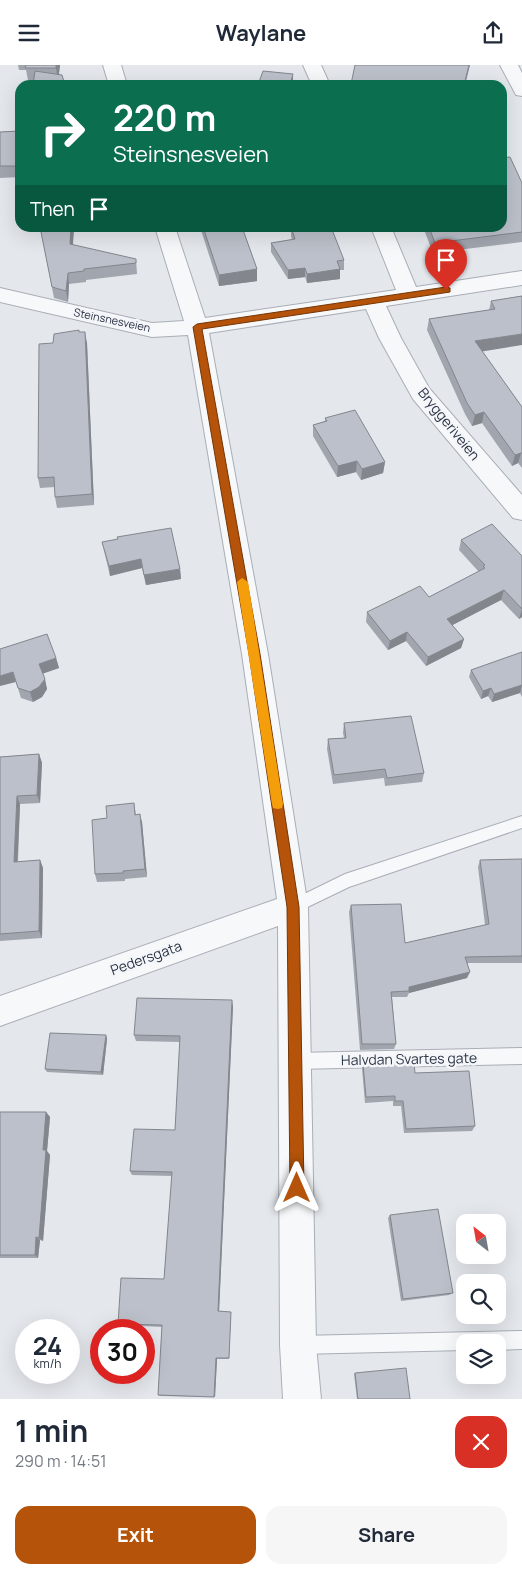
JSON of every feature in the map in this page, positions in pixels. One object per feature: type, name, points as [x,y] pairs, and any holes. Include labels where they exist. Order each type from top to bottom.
[{"type":"street","points":[[112,65],[116,80]]},
{"type":"street","points":[[312,65],[319,80]]},
{"type":"street","points":[[509,65],[522,91]]},
{"type":"street","points":[[167,232],[197,327],[255,654],[293,907],[298,1345],[302,1399]]},
{"type":"street","points":[[383,232],[409,295]]},
{"type":"street","name":"Steinsnesveien","points":[[0,295],[152,330],[197,327],[374,302],[522,278]]},
{"type":"street","name":"Bryggeriveien","points":[[374,302],[390,338],[421,393],[522,511]]},
{"type":"street","name":"Pedersgata","points":[[0,1011],[293,907]]},
{"type":"lane","points":[[293,907],[345,881],[522,822]]},
{"type":"lane","name":"Halvdan Svartes gate","points":[[296,1061],[522,1056]]},
{"type":"lane","points":[[298,1345],[522,1340]]},
{"type":"building","points":[[26,65],[56,65],[56,68],[25,68]]},
{"type":"building","points":[[355,65],[469,65],[465,80],[352,80]]},
{"type":"building","points":[[35,71],[62,75],[64,80],[34,80]]},
{"type":"building","points":[[263,71],[293,74],[291,80],[260,80]]},
{"type":"building","points":[[15,131],[15,166],[0,166],[0,132]]},
{"type":"building","points":[[507,157],[510,157],[522,183],[522,232],[435,243],[431,232],[507,232]]},
{"type":"building","points":[[41,232],[71,232],[70,244],[136,259],[136,263],[84,269],[84,271],[68,273],[66,291],[52,287]]},
{"type":"building","points":[[205,232],[244,232],[257,269],[219,275]]},
{"type":"building","points":[[293,232],[333,232],[344,260],[337,261],[340,269],[307,274],[305,268],[288,270],[271,243],[295,239]]},
{"type":"building","points":[[522,296],[522,334],[475,341],[522,407],[522,453],[515,455],[484,412],[475,415],[467,403],[429,319],[495,309],[491,301]]},
{"type":"building","points":[[79,330],[79,332],[85,332],[92,494],[55,497],[54,477],[38,478],[39,344],[53,343],[54,334]]},
{"type":"building","points":[[355,410],[385,462],[362,469],[357,461],[338,466],[313,425],[327,421],[325,418]]},
{"type":"building","points":[[492,524],[522,556],[522,609],[504,590],[447,619],[464,639],[428,657],[407,632],[390,641],[367,612],[420,586],[429,597],[485,568],[483,566],[485,565],[461,540]]},
{"type":"building","points":[[171,528],[180,569],[144,575],[141,559],[109,566],[102,542],[118,539],[117,537]]},
{"type":"building","points":[[47,634],[56,658],[39,664],[45,679],[39,687],[30,692],[18,688],[13,672],[0,676],[0,649]]},
{"type":"building","points":[[522,652],[522,685],[494,694],[491,688],[483,691],[471,670]]},
{"type":"building","points":[[411,716],[424,773],[387,778],[385,769],[334,775],[328,739],[346,738],[344,723]]},
{"type":"building","points":[[39,754],[37,795],[17,796],[14,862],[40,860],[39,931],[0,934],[0,757]]},
{"type":"building","points":[[134,803],[135,815],[140,814],[145,869],[123,871],[123,873],[95,874],[92,820],[107,818],[106,806]]},
{"type":"building","points":[[522,859],[522,956],[465,957],[470,972],[409,987],[409,991],[391,992],[396,1044],[362,1044],[351,905],[401,904],[405,943],[489,924],[480,860]]},
{"type":"building","points":[[137,998],[232,1000],[218,1311],[231,1312],[229,1358],[216,1358],[214,1397],[158,1395],[162,1325],[155,1325],[155,1319],[118,1319],[121,1278],[164,1279],[172,1172],[130,1171],[134,1129],[175,1130],[180,1036],[134,1035]]},
{"type":"building","points":[[50,1033],[106,1035],[101,1072],[45,1069]]},
{"type":"building","points":[[414,1063],[415,1073],[469,1071],[475,1126],[406,1129],[403,1101],[395,1101],[395,1096],[366,1097],[363,1064]]},
{"type":"building","points":[[0,1112],[46,1112],[43,1150],[46,1150],[39,1238],[36,1237],[35,1255],[0,1255]]},
{"type":"building","points":[[438,1209],[453,1293],[403,1299],[390,1215]]},
{"type":"building","points":[[406,1368],[410,1399],[358,1399],[355,1373]]},
{"type":"slow traffic","points":[[242,582],[278,804]]},
{"type":"route","points":[[297,1188],[293,907],[255,654],[197,327],[446,290]]}]
